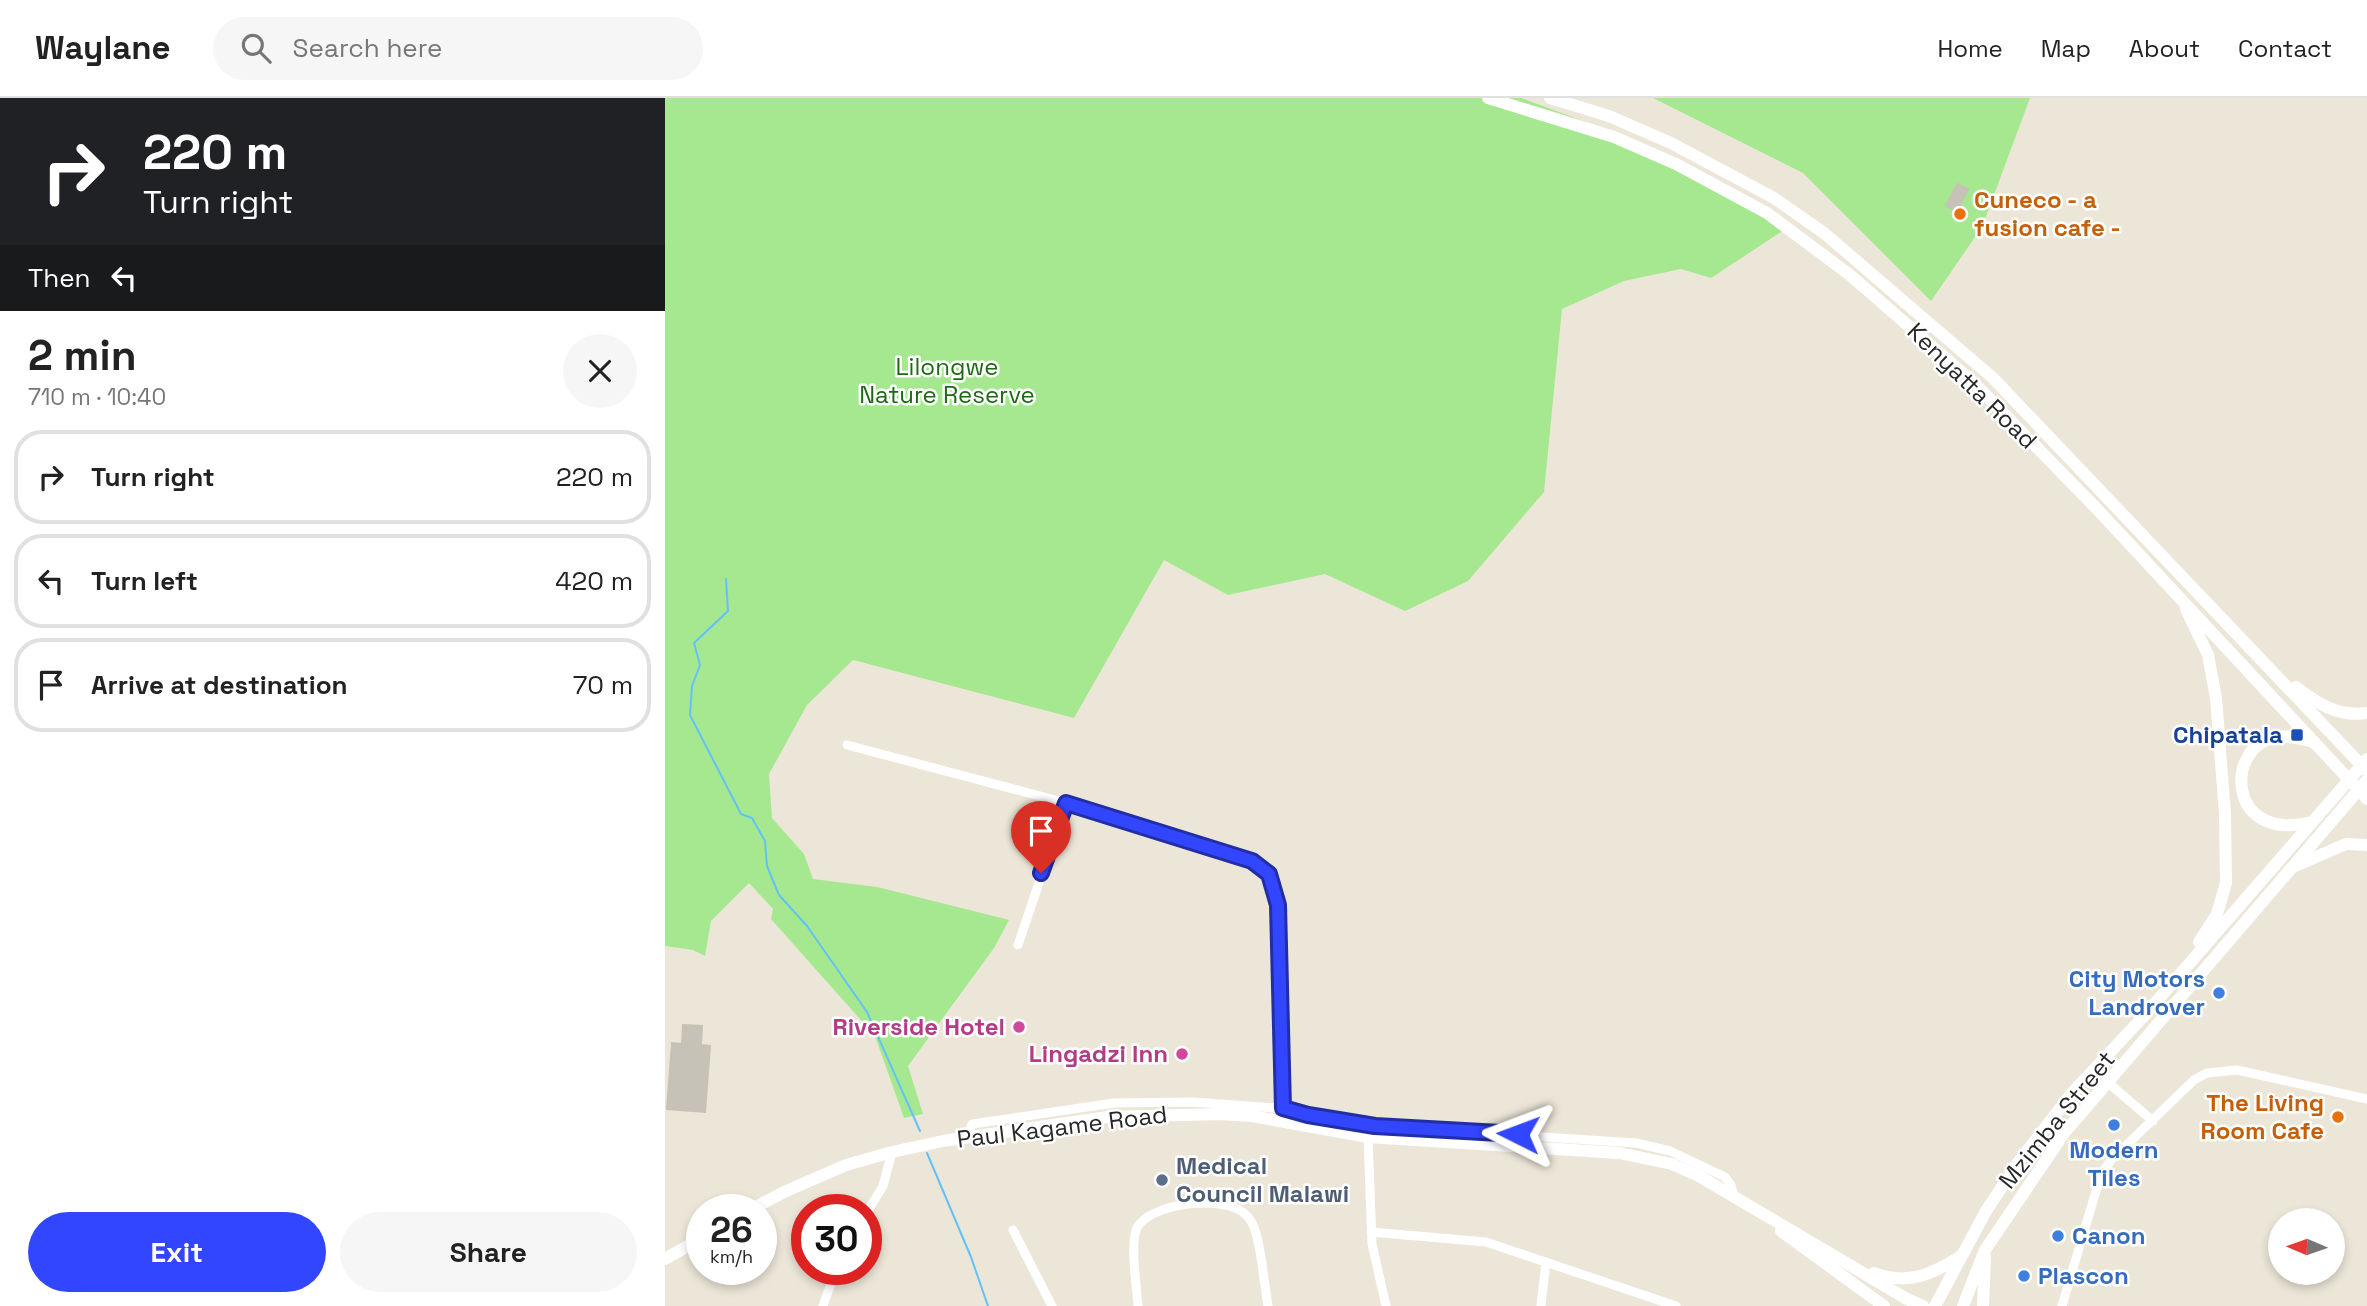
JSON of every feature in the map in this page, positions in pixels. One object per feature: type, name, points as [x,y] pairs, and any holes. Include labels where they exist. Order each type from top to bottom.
[{"type":"main road","name":"Kenyatta Road","points":[[1488,98],[1614,137],[1676,164],[1767,213],[1817,249],[1898,314],[1973,382],[2180,598],[2367,799]]},
{"type":"main road","name":"Kenyatta Road","points":[[1550,98],[1609,116],[1671,143],[1774,198],[1824,233],[1993,378],[2367,771]]},
{"type":"main road","points":[[2167,989],[2217,914],[2226,883],[2225,813],[2217,698],[2208,655],[2180,598]]},
{"type":"main road","points":[[2278,676],[2327,708],[2343,714],[2367,713]]},
{"type":"main road","points":[[2312,822],[2283,827],[2268,824],[2257,817],[2248,806],[2241,777],[2250,752],[2262,742],[2274,737],[2290,736],[2313,742]]},
{"type":"main road","name":"Mzimba Street","points":[[1935,1306],[1940,1292],[1964,1254],[1991,1202],[2064,1103],[2367,759]]},
{"type":"main road","name":"Mzimba Street","points":[[1963,1306],[1985,1250],[2065,1132],[2367,780]]},
{"type":"main road","points":[[2291,867],[2346,844],[2367,845]]},
{"type":"main road","name":"Paul Kagame Road","points":[[777,1196],[846,1165],[892,1152],[967,1138],[1108,1117],[1155,1114],[1283,1115],[1368,1137],[1637,1155],[1672,1164],[1734,1196],[1923,1306]]},
{"type":"main road","name":"Paul Kagame Road","points":[[1748,1205],[1884,1306]]},
{"type":"main road","points":[[665,1259],[686,1247]]},
{"type":"main road","points":[[1983,1306],[1985,1250]]},
{"type":"main road","points":[[1851,1264],[1884,1277],[1906,1280],[1924,1277],[1964,1254]]},
{"type":"street","points":[[846,745],[1066,803],[1252,861],[1269,874],[1278,905],[1283,1115],[1308,1115],[1375,1126],[1636,1143],[1680,1155],[1725,1177],[1734,1196]]},
{"type":"street","points":[[1018,945],[1066,803]]},
{"type":"street","points":[[2062,1306],[2101,1174],[2112,1159],[2194,1080],[2224,1069],[2367,1099]]},
{"type":"street","points":[[2106,1081],[2153,1121]]},
{"type":"street","points":[[1368,1137],[1371,1231],[1387,1306]]},
{"type":"street","points":[[878,1194],[883,1186],[892,1152]]},
{"type":"street","points":[[1137,1306],[1134,1237],[1139,1225],[1165,1210],[1214,1202],[1236,1207],[1251,1220],[1268,1306]]},
{"type":"street","points":[[1013,1230],[1052,1306]]},
{"type":"street","points":[[1371,1231],[1478,1240],[1676,1306]]},
{"type":"street","points":[[1541,1306],[1546,1262]]},
{"type":"street","points":[[823,1306],[830,1285]]},
{"type":"green space","name":"Lilongwe Nature Reserve","points":[[665,98],[1521,98],[1629,138],[1790,226],[1711,278],[1681,269],[1624,281],[1562,309],[1544,492],[1468,581],[1405,611],[1325,574],[1228,595],[1164,560],[1074,718],[853,660],[807,705],[769,774],[772,818],[804,854],[813,879],[877,887],[1009,920],[994,948],[908,1066],[923,1114],[904,1118],[875,1036],[771,919],[773,909],[749,883],[711,921],[705,956],[693,950],[665,946]]},
{"type":"green space","points":[[1653,98],[2030,98],[1982,227],[1931,301],[1803,173]]},
{"type":"building","points":[[1957,184],[1968,189],[1957,211],[1946,206]]},
{"type":"building","points":[[683,1025],[702,1026],[701,1045],[710,1046],[705,1112],[667,1109],[672,1043],[682,1044]]},
{"type":"waterway","points":[[726,579],[728,611],[694,643],[700,665],[692,686],[690,715],[741,814],[752,818],[765,841],[767,866],[779,895],[807,926],[867,1012],[920,1131]]},
{"type":"waterway","points":[[927,1153],[971,1257],[988,1306]]},
{"type":"place","name":"Cuneco - a fusion cafe -","points":[[1960,214]]},
{"type":"place","name":"Chipatala","points":[[2297,735]]},
{"type":"place","name":"City Motors Landrover","points":[[2219,993]]},
{"type":"place","name":"Riverside Hotel","points":[[1019,1027]]},
{"type":"place","name":"Lingadzi Inn","points":[[1182,1054]]},
{"type":"place","name":"The Living Room Cafe","points":[[2338,1117]]},
{"type":"place","name":"Modern Tiles","points":[[2114,1125]]},
{"type":"place","name":"Medical Council Malawi","points":[[1162,1180]]},
{"type":"place","name":"Canon","points":[[2058,1236]]},
{"type":"place","name":"Plascon","points":[[2024,1276]]},
{"type":"route","points":[[1041,873],[1066,803],[1252,861],[1269,874],[1278,905],[1283,1108],[1375,1126],[1518,1134]]}]
